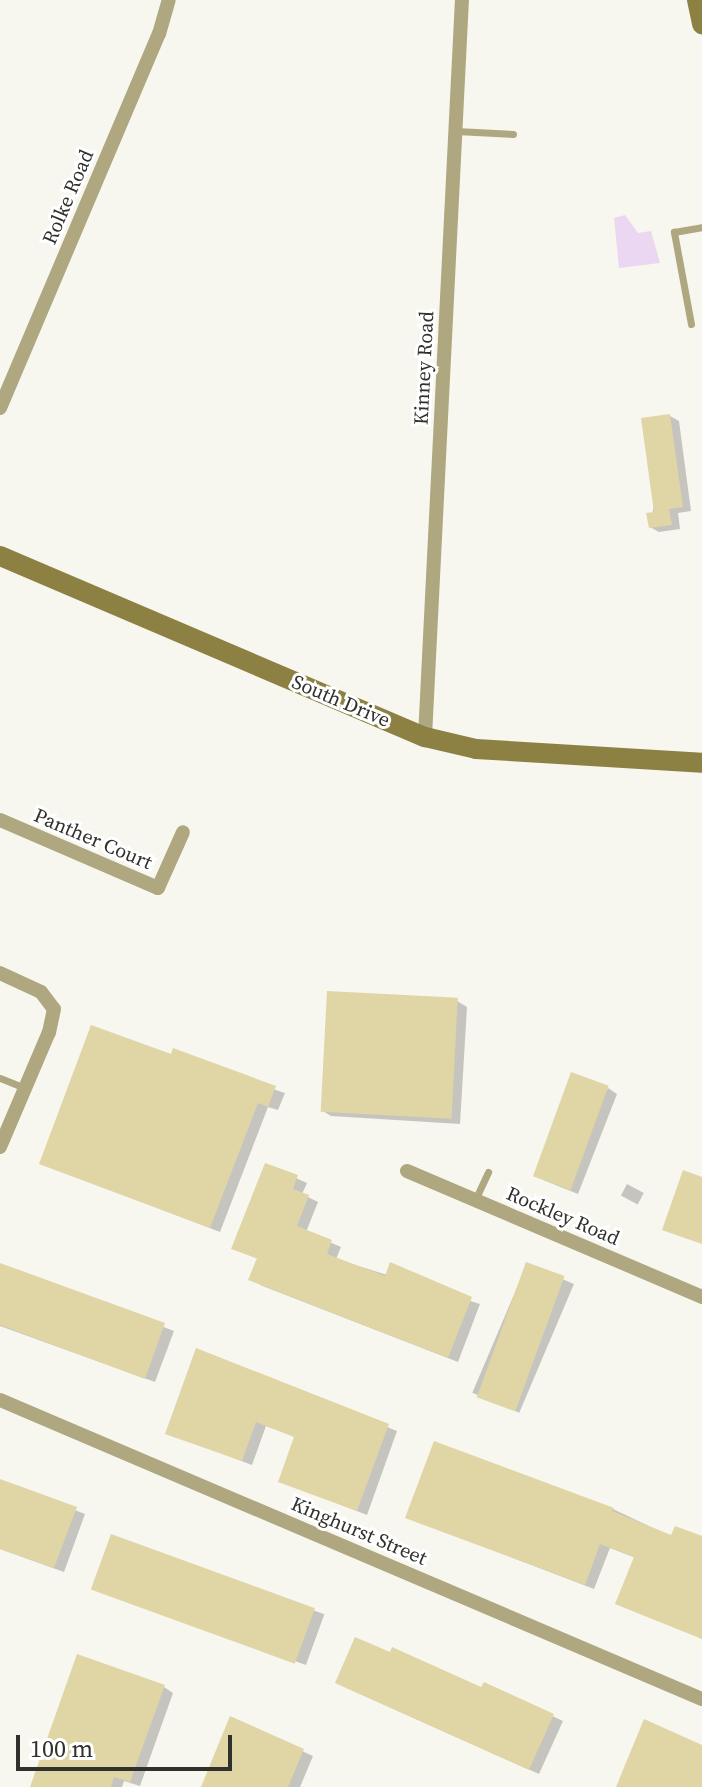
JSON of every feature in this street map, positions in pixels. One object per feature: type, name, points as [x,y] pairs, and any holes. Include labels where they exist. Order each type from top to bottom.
[{"type":"street","name":"Rolke Road","points":[[0,408],[169,0]]},
{"type":"street","name":"Kinney Road","points":[[425,737],[462,0]]},
{"type":"street","points":[[697,0],[702,24]]},
{"type":"street","name":"South Drive","points":[[0,556],[425,737],[476,749],[702,763]]},
{"type":"street","name":"Panther Court","points":[[0,820],[158,888],[183,832]]},
{"type":"street","points":[[0,973],[41,992],[54,1009],[0,1147]]},
{"type":"street","name":"Rockley Road","points":[[407,1171],[702,1297]]},
{"type":"street","name":"Kinghurst Street","points":[[0,1400],[702,1699]]},
{"type":"lane","points":[[456,131],[513,134]]},
{"type":"lane","points":[[691,324],[674,232],[702,227]]},
{"type":"lane","points":[[0,1078],[25,1088]]},
{"type":"lane","points":[[475,1200],[488,1172]]},
{"type":"shaded area","points":[[625,215],[638,233],[651,231],[660,263],[619,268],[614,218]]},
{"type":"building","points":[[670,414],[683,507],[669,509],[672,525],[649,528],[646,513],[654,512],[641,418]]},
{"type":"building","points":[[327,991],[458,998],[451,1119],[321,1112]]},
{"type":"building","points":[[91,1025],[171,1054],[173,1048],[276,1086],[268,1107],[258,1103],[210,1228],[39,1164]]},
{"type":"building","points":[[571,1072],[609,1086],[571,1190],[533,1176]]},
{"type":"building","points":[[265,1163],[298,1175],[293,1189],[309,1195],[297,1226],[332,1240],[327,1254],[385,1276],[390,1262],[472,1297],[448,1358],[248,1280],[257,1258],[231,1249]]},
{"type":"building","points":[[683,1170],[702,1177],[702,1244],[662,1230]]},
{"type":"building","points":[[526,1262],[565,1276],[515,1411],[477,1397]]},
{"type":"building","points":[[0,1263],[165,1323],[145,1379],[0,1325]]},
{"type":"building","points":[[196,1348],[389,1424],[357,1511],[278,1482],[294,1437],[256,1422],[242,1461],[165,1434]]},
{"type":"building","points":[[434,1441],[614,1508],[612,1511],[671,1535],[675,1526],[702,1536],[702,1639],[615,1604],[634,1557],[600,1544],[585,1585],[405,1518]]},
{"type":"building","points":[[0,1479],[77,1507],[54,1568],[0,1549]]},
{"type":"building","points":[[111,1534],[315,1608],[295,1664],[91,1589]]},
{"type":"building","points":[[355,1637],[390,1652],[392,1647],[481,1687],[484,1682],[554,1714],[529,1770],[335,1683]]},
{"type":"building","points":[[77,1654],[165,1685],[130,1782],[114,1777],[111,1787],[30,1787]]},
{"type":"building","points":[[230,1716],[304,1749],[288,1787],[201,1787]]},
{"type":"building","points":[[644,1719],[702,1745],[702,1787],[616,1787]]}]
